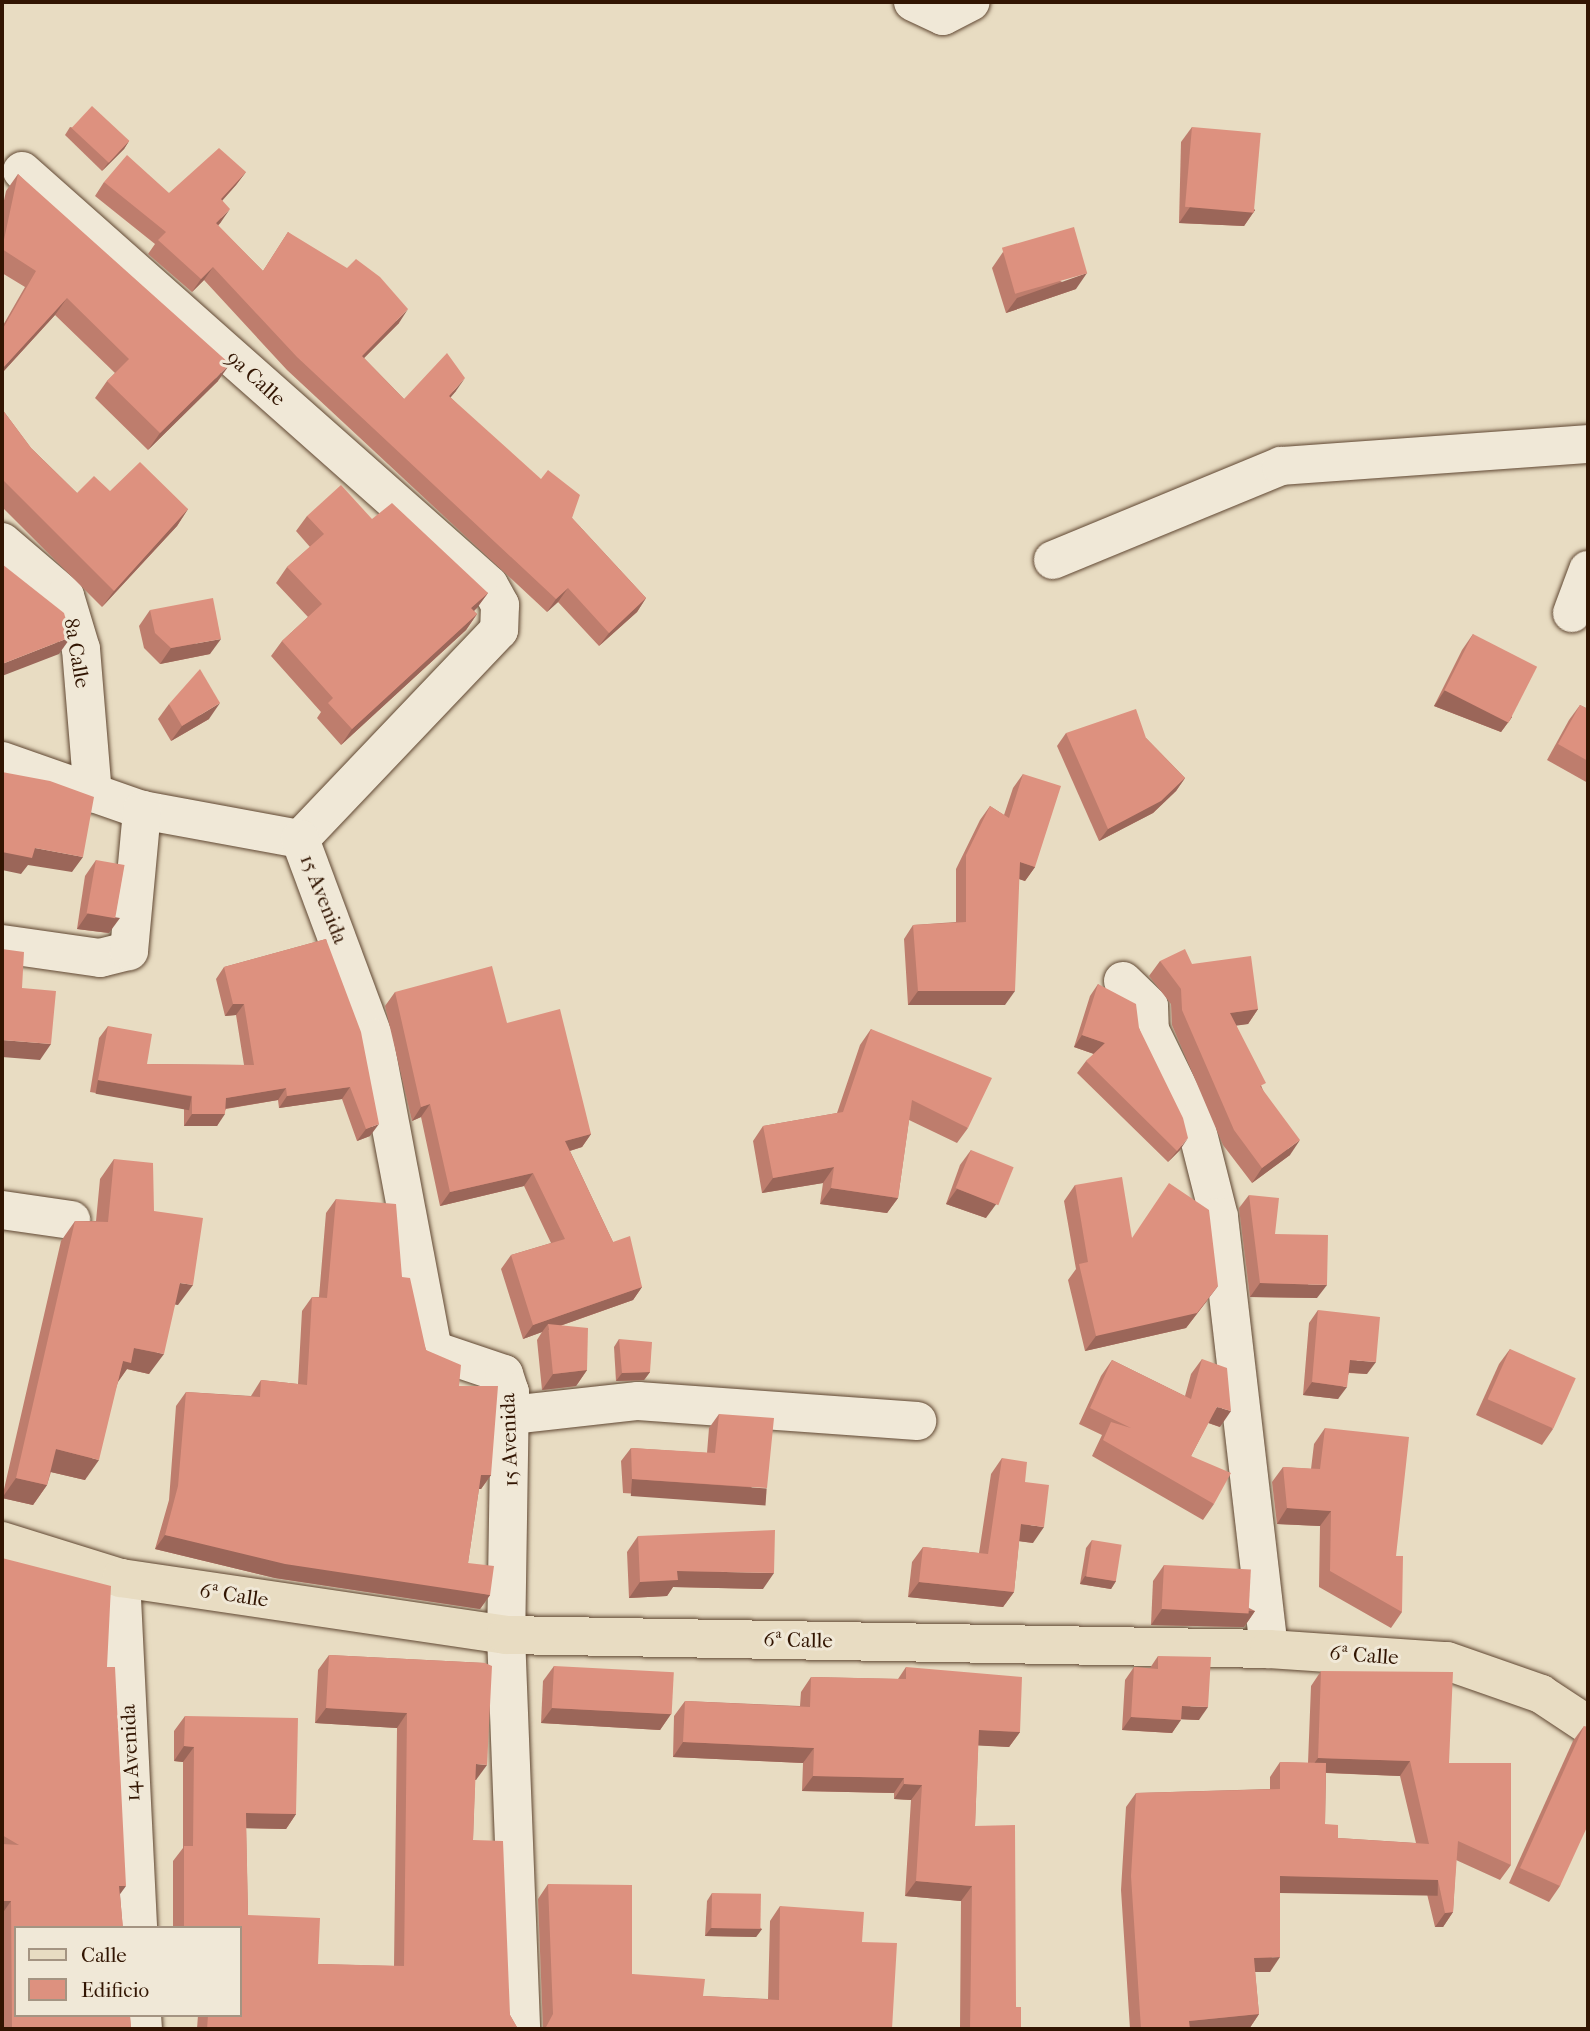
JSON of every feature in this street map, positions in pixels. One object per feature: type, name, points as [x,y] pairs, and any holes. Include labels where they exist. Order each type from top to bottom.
[{"type":"main road","name":"6ª Calle","points":[[2,1541],[121,1578],[506,1635],[1269,1649],[1447,1661],[1541,1694],[1588,1725]]},
{"type":"street","points":[[913,2],[943,16],[971,2]]},
{"type":"street","name":"9a Calle","points":[[22,172],[489,585],[500,605],[499,630],[300,839]]},
{"type":"street","points":[[1053,561],[1281,467],[1588,444]]},
{"type":"street","name":"8a Calle","points":[[2,542],[65,596],[81,649],[93,794]]},
{"type":"street","points":[[1572,613],[1588,570]]},
{"type":"street","points":[[2,761],[142,810],[300,839]]},
{"type":"street","points":[[2,944],[100,958],[130,951],[142,810]]},
{"type":"street","name":"15 Avenida","points":[[300,839],[374,1038],[433,1350],[504,1374],[511,1415],[506,1635],[521,2029]]},
{"type":"street","points":[[1123,981],[1149,1006],[1150,1030],[1195,1122],[1219,1217],[1269,1649]]},
{"type":"street","points":[[2,1210],[71,1220]]},
{"type":"street","points":[[511,1415],[638,1401],[917,1421]]},
{"type":"street","name":"14 Avenida","points":[[121,1578],[138,1926]]},
{"type":"building","points":[[92,106],[129,141],[109,163],[72,128]]},
{"type":"building","points":[[1192,127],[1261,133],[1254,213],[1185,207]]},
{"type":"building","points":[[219,148],[246,172],[221,199],[230,209],[216,223],[263,271],[288,232],[347,268],[356,259],[380,277],[408,309],[362,356],[404,399],[447,353],[465,378],[449,396],[541,479],[548,470],[580,495],[572,518],[646,598],[609,633],[568,588],[556,599],[297,357],[213,267],[201,279],[158,240],[166,232],[104,182],[127,155],[169,193]]},
{"type":"building","points":[[18,174],[230,364],[160,433],[107,381],[129,359],[67,298],[2,369],[2,330],[36,271],[2,249]]},
{"type":"building","points":[[1074,227],[1087,273],[1015,294],[1002,248]]},
{"type":"building","points":[[2,409],[31,448],[77,493],[94,476],[110,491],[140,462],[188,509],[114,591],[2,479]]},
{"type":"building","points":[[341,485],[372,519],[392,503],[488,593],[471,608],[477,614],[352,729],[328,703],[333,698],[282,641],[322,604],[287,567],[324,534],[307,516]]},
{"type":"building","points":[[2,564],[64,613],[71,637],[2,664]]},
{"type":"building","points":[[213,598],[221,639],[171,648],[155,633],[150,610]]},
{"type":"building","points":[[1473,634],[1537,667],[1509,723],[1444,690]]},
{"type":"building","points":[[200,669],[220,703],[182,726],[169,704]]},
{"type":"building","points":[[1580,705],[1588,709],[1588,761],[1558,744]]},
{"type":"building","points":[[1136,709],[1146,738],[1185,778],[1161,801],[1108,829],[1066,733]]},
{"type":"building","points":[[2,772],[50,781],[94,797],[83,857],[35,848],[32,858],[2,852]]},
{"type":"building","points":[[1023,774],[1061,786],[1035,867],[1020,862],[1015,991],[918,991],[913,925],[966,922],[966,855],[990,806],[1009,818]]},
{"type":"building","points":[[96,860],[125,865],[115,918],[87,913]]},
{"type":"building","points":[[326,939],[361,1032],[379,1124],[366,1129],[350,1087],[287,1096],[286,1088],[226,1098],[225,1114],[192,1114],[192,1096],[98,1080],[108,1026],[152,1034],[147,1064],[254,1065],[244,1004],[233,1004],[224,967]]},
{"type":"building","points":[[2,949],[24,952],[22,988],[56,991],[51,1044],[2,1040]]},
{"type":"building","points":[[1185,949],[1192,964],[1251,956],[1258,1009],[1230,1013],[1266,1083],[1260,1086],[1300,1140],[1262,1168],[1234,1130],[1182,1010],[1181,989],[1160,961]]},
{"type":"building","points":[[492,966],[507,1023],[560,1009],[591,1134],[565,1141],[613,1242],[630,1236],[642,1287],[533,1325],[511,1255],[565,1239],[533,1173],[450,1192],[430,1104],[421,1107],[395,992]]},
{"type":"building","points":[[1098,984],[1136,1004],[1139,1028],[1183,1118],[1188,1138],[1177,1151],[1086,1061],[1105,1043],[1082,1035]]},
{"type":"building","points":[[871,1029],[992,1078],[968,1128],[912,1100],[898,1198],[831,1188],[834,1167],[773,1178],[763,1126],[843,1112]]},
{"type":"building","points":[[971,1150],[1014,1167],[998,1205],[956,1188]]},
{"type":"building","points":[[114,1159],[153,1163],[154,1211],[203,1218],[193,1285],[180,1283],[164,1354],[134,1348],[131,1363],[123,1361],[99,1460],[56,1449],[47,1485],[16,1478],[75,1221],[108,1222]]},
{"type":"building","points":[[1122,1177],[1132,1238],[1169,1183],[1209,1210],[1218,1286],[1197,1313],[1096,1336],[1079,1264],[1088,1262],[1075,1185]]},
{"type":"building","points":[[1249,1195],[1279,1198],[1275,1234],[1328,1235],[1327,1285],[1260,1283]]},
{"type":"building","points":[[336,1199],[396,1204],[402,1277],[410,1278],[426,1350],[461,1365],[459,1386],[498,1386],[491,1475],[481,1475],[468,1563],[494,1566],[490,1595],[285,1564],[165,1535],[178,1486],[186,1392],[260,1397],[261,1380],[307,1385],[312,1297],[327,1298]]},
{"type":"building","points":[[1318,1310],[1380,1317],[1376,1362],[1350,1360],[1347,1387],[1312,1382]]},
{"type":"building","points":[[548,1324],[588,1328],[587,1370],[553,1374]]},
{"type":"building","points":[[619,1339],[652,1342],[650,1372],[622,1373]]},
{"type":"building","points":[[1510,1349],[1576,1378],[1553,1429],[1488,1399]]},
{"type":"building","points":[[1202,1359],[1227,1368],[1231,1411],[1217,1407],[1191,1456],[1231,1473],[1214,1504],[1103,1440],[1111,1422],[1131,1428],[1090,1408],[1112,1360],[1191,1399]]},
{"type":"building","points":[[719,1414],[774,1418],[767,1488],[632,1479],[631,1448],[715,1453]]},
{"type":"building","points":[[1325,1428],[1409,1437],[1396,1556],[1403,1556],[1402,1612],[1330,1571],[1331,1511],[1287,1508],[1283,1467],[1320,1469]]},
{"type":"building","points":[[1002,1458],[1027,1462],[1025,1482],[1049,1485],[1044,1527],[1021,1524],[1014,1592],[919,1582],[923,1547],[988,1554]]},
{"type":"building","points":[[775,1530],[774,1573],[677,1571],[678,1580],[640,1582],[638,1536]]},
{"type":"building","points":[[1092,1540],[1122,1545],[1116,1581],[1086,1577]]},
{"type":"building","points":[[2,1558],[111,1586],[107,1667],[115,1667],[126,1886],[119,1886],[123,1926],[14,1926],[14,2017],[130,2017],[131,2029],[12,2029],[11,1901],[2,1901],[2,1844],[19,1845],[2,1835]]},
{"type":"building","points":[[1164,1565],[1251,1570],[1249,1613],[1162,1609]]},
{"type":"building","points":[[329,1655],[485,1663],[492,1666],[487,1765],[476,1764],[473,1840],[503,1841],[510,2015],[518,2029],[207,2029],[208,2017],[242,2017],[242,1926],[184,1926],[184,1846],[193,1846],[194,1747],[184,1746],[185,1716],[298,1718],[296,1814],[246,1813],[248,1915],[320,1918],[318,1964],[404,1966],[407,1713],[326,1708]]},
{"type":"building","points":[[1158,1656],[1211,1657],[1208,1707],[1182,1706],[1181,1720],[1131,1717],[1134,1667],[1158,1669]]},
{"type":"building","points":[[554,1666],[674,1672],[672,1714],[552,1708]]},
{"type":"building","points":[[906,1667],[1022,1677],[1020,1732],[979,1730],[975,1826],[1015,1825],[1016,2007],[1021,2007],[1021,2029],[970,2029],[972,1886],[916,1881],[922,1785],[904,1784],[904,1778],[813,1776],[814,1748],[683,1742],[685,1701],[810,1707],[811,1677],[906,1679]]},
{"type":"building","points":[[1321,1671],[1453,1672],[1449,1763],[1511,1763],[1511,1865],[1458,1841],[1453,1912],[1445,1913],[1438,1880],[1280,1876],[1280,1957],[1254,1958],[1259,2014],[1189,2021],[1190,2029],[1141,2029],[1131,1876],[1136,1793],[1280,1789],[1280,1762],[1326,1763],[1325,1824],[1338,1825],[1338,1838],[1429,1844],[1410,1761],[1318,1758]]},
{"type":"building","points":[[1584,1726],[1588,1727],[1588,1825],[1560,1886],[1520,1868]]},
{"type":"building","points":[[548,1884],[632,1885],[632,1974],[705,1979],[703,1996],[779,2000],[780,1906],[864,1912],[862,1942],[897,1943],[892,2029],[545,2029],[553,2014]]},
{"type":"building","points":[[712,1893],[761,1894],[760,1929],[711,1928]]}]
